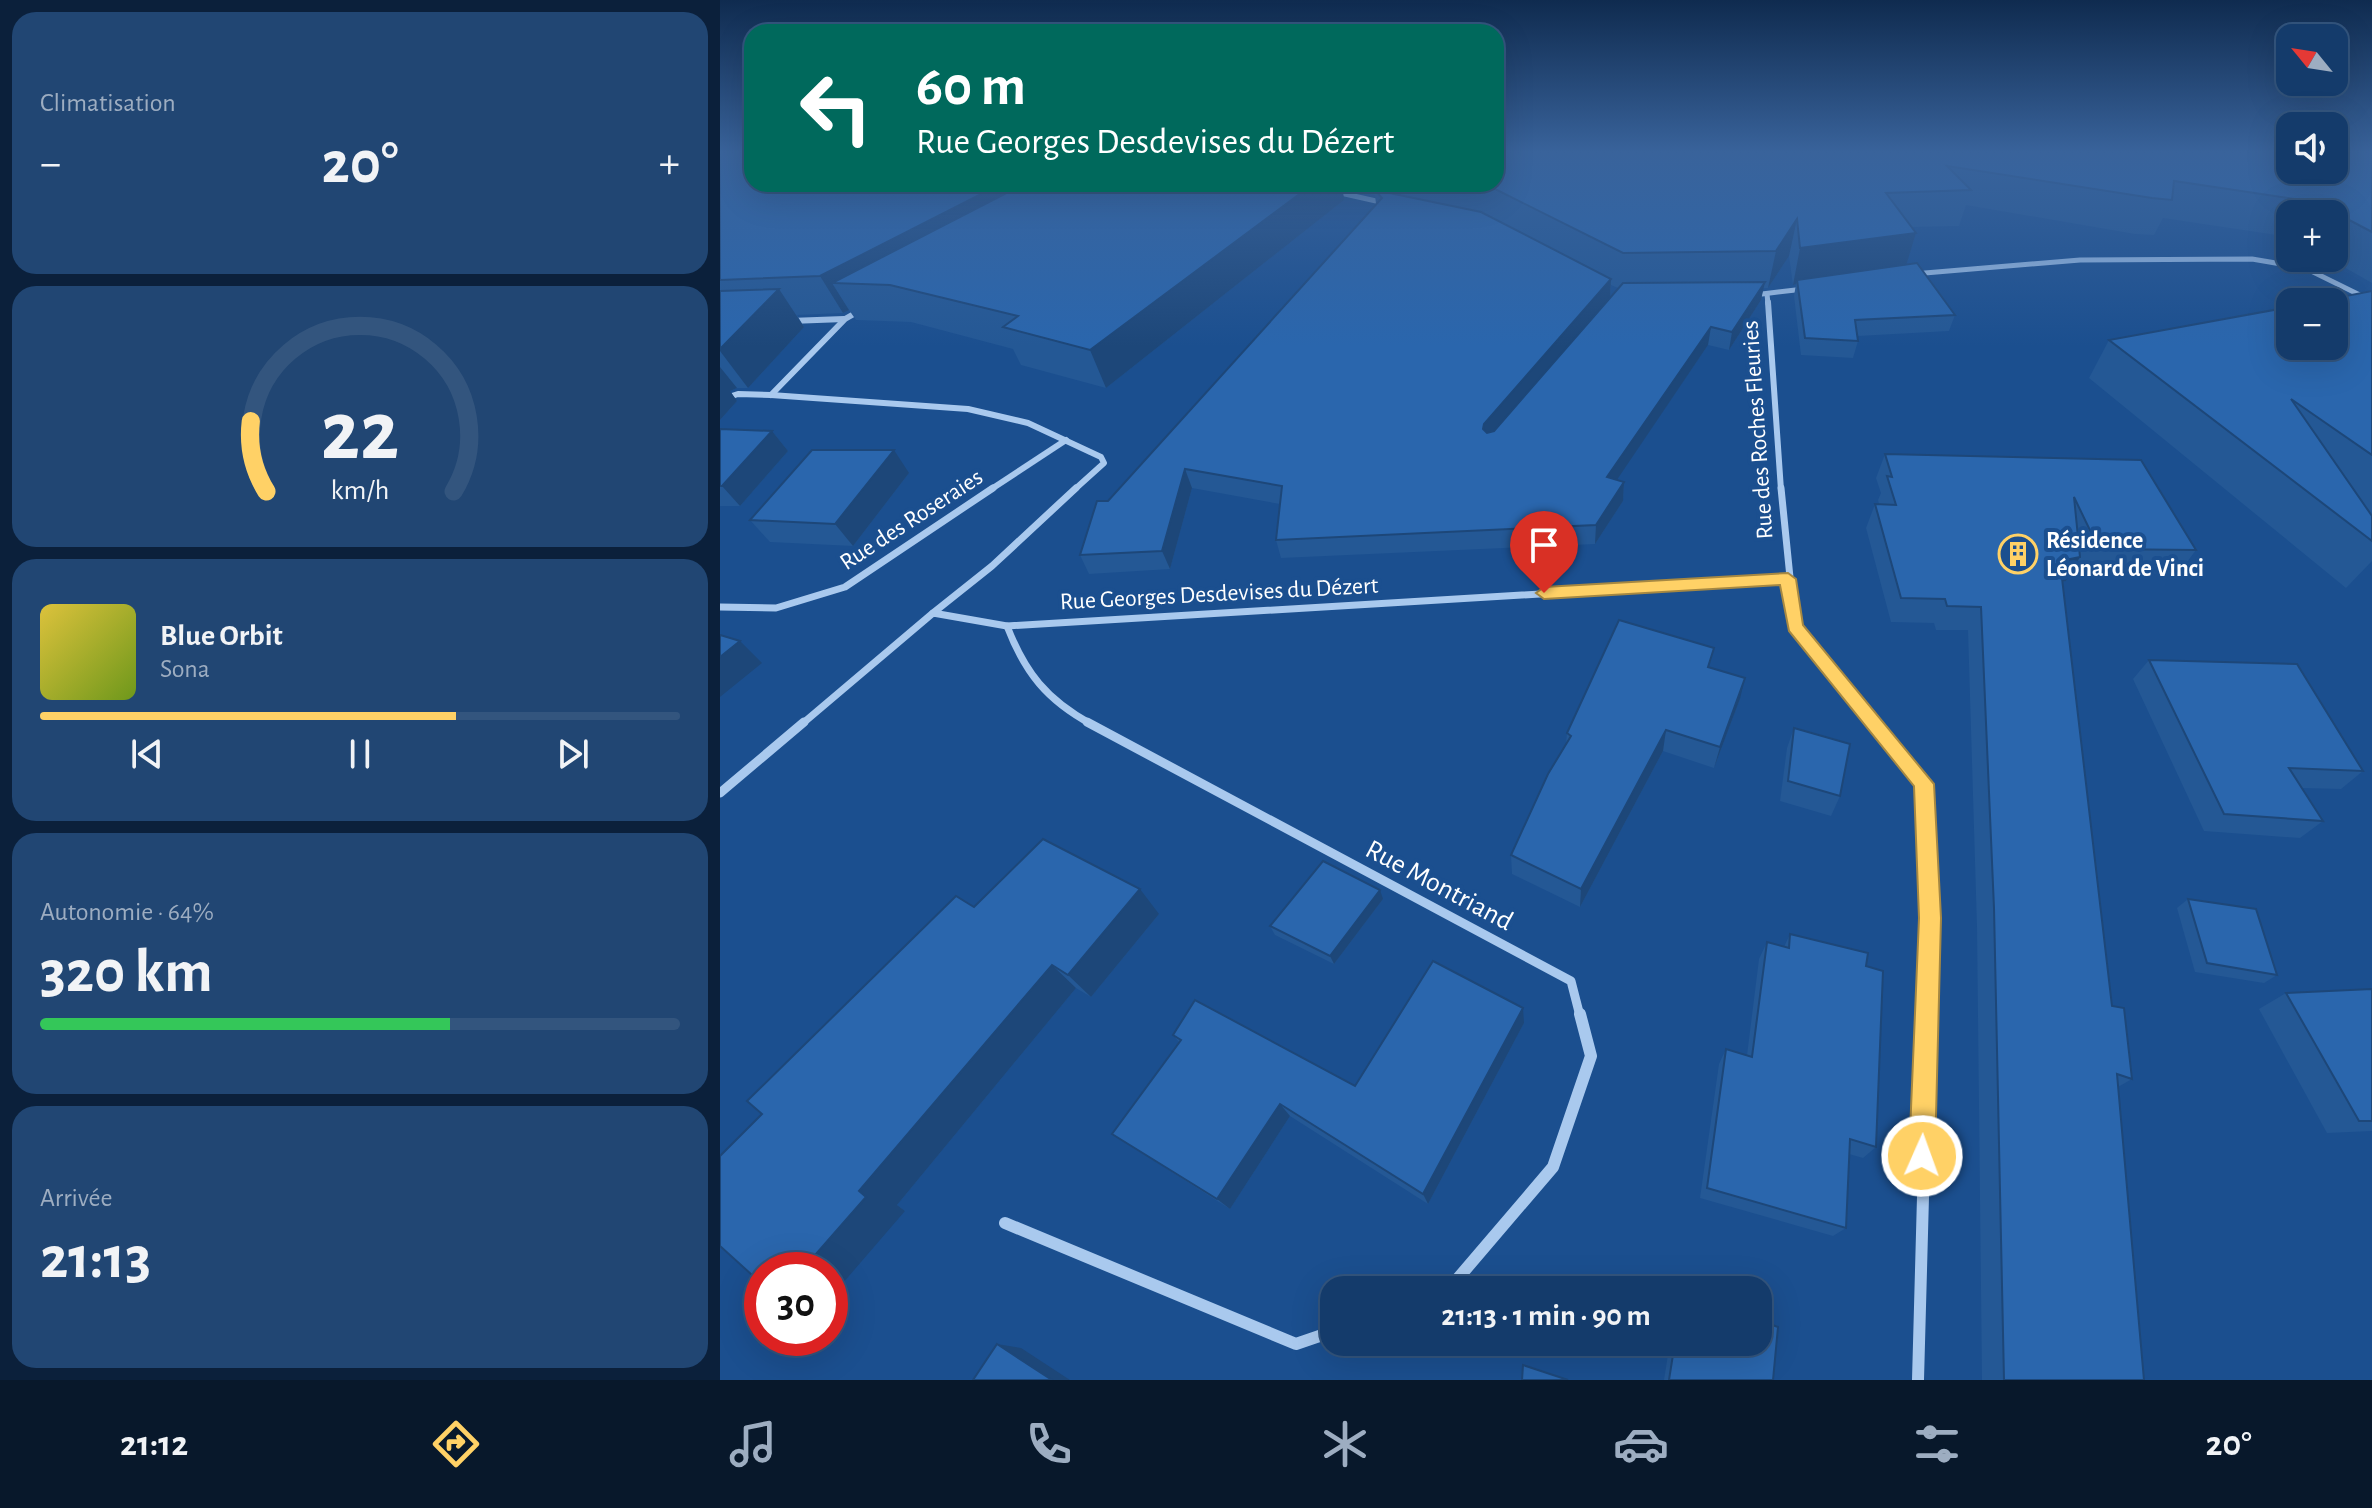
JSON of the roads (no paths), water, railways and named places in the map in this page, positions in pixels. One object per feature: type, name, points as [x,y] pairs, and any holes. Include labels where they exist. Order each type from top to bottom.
[{"type":"street","points":[[1906,275],[1983,265],[2143,258],[2247,258],[2296,265],[2326,275],[2372,301]]},
{"type":"street","points":[[1752,295],[1813,288]]},
{"type":"street","name":"Rue des Roches Fleuries","points":[[1767,294],[1788,579],[1795,627],[1924,784],[1930,918],[1918,1380]]},
{"type":"street","points":[[771,395],[845,319],[873,304]]},
{"type":"street","points":[[782,322],[845,319]]},
{"type":"street","points":[[720,400],[738,394],[771,395],[968,409],[1028,423],[1101,457],[1104,463],[992,566],[720,793]]},
{"type":"street","name":"Rue des Roseraies","points":[[720,607],[776,608],[845,587],[1066,440]]},
{"type":"street","name":"Rue Georges Desdevises du Dézert","points":[[933,613],[1007,626],[1788,579]]},
{"type":"street","name":"Rue Montriand","points":[[1007,626],[1020,660],[1061,708],[1571,981],[1591,1056],[1553,1167],[1460,1276]]},
{"type":"street","points":[[1005,1223],[1296,1344],[1320,1336]]},
{"type":"place","name":"Résidence Léonard de Vinci","points":[[2018,554]]}]
